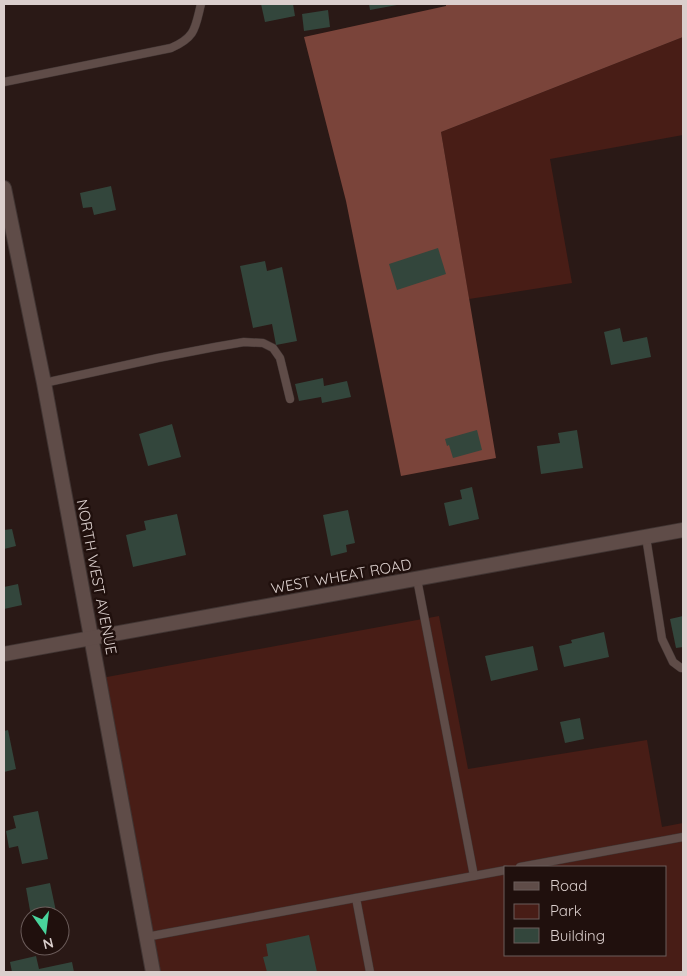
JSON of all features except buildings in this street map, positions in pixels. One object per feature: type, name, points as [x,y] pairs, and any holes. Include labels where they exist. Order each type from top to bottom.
[{"type":"street","name":"NORTH WEST AVENUE","points":[[4,188],[44,382],[153,972]]},
{"type":"street","name":"WEST WHEAT ROAD","points":[[4,654],[683,530]]},
{"type":"lane","points":[[4,82],[171,48],[189,38],[195,27],[201,4]]},
{"type":"lane","points":[[44,382],[215,347],[244,342],[263,343],[273,348],[280,358],[290,398]]},
{"type":"lane","points":[[646,537],[662,639],[673,662],[683,668]]},
{"type":"lane","points":[[417,579],[474,876]]},
{"type":"lane","points":[[526,866],[683,838]]},
{"type":"lane","points":[[146,937],[504,870]]},
{"type":"lane","points":[[356,898],[370,972]]},
{"type":"green space","points":[[683,37],[683,135],[550,159],[572,283],[469,299],[441,132]]},
{"type":"green space","points":[[439,616],[468,769],[647,740],[662,827],[683,823],[683,972],[152,972],[96,679]]},
{"type":"shaded area","points":[[446,4],[683,4],[683,37],[441,132],[496,458],[401,476],[346,201],[304,37],[446,6]]}]
